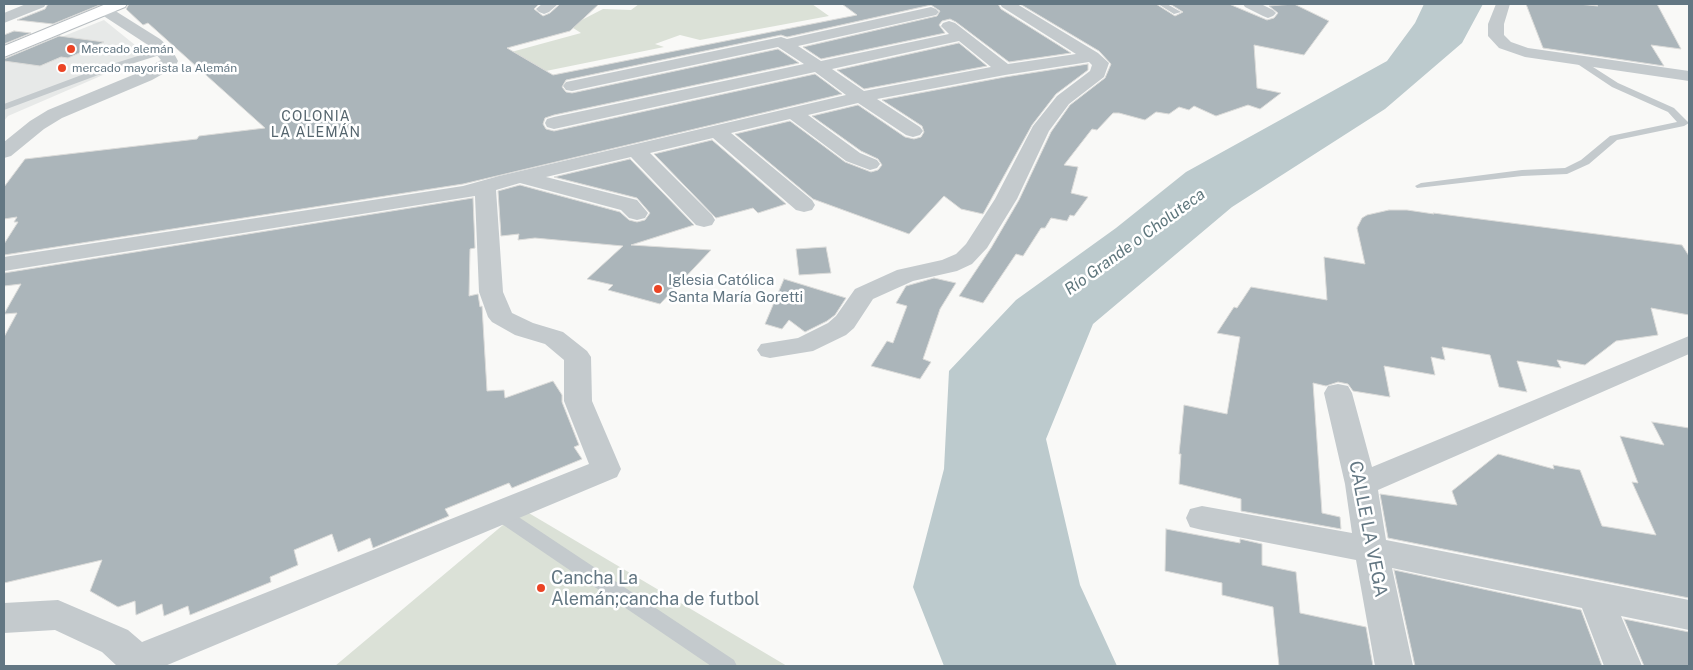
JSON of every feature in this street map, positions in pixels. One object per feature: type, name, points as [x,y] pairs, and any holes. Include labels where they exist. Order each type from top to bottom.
[{"type":"main road","points":[[4,52],[111,7]]},
{"type":"street","points":[[4,18],[39,4]]},
{"type":"street","points":[[770,350],[804,345],[837,329],[864,294],[881,286],[906,275],[949,266],[964,259],[975,248],[1006,199],[1040,130],[1063,100],[1098,73],[1101,63],[1008,4]]},
{"type":"street","points":[[1250,4],[1268,13]]},
{"type":"street","points":[[1503,4],[1496,24],[1496,36],[1505,45],[1525,52],[1689,76]]},
{"type":"street","points":[[4,152],[37,125],[55,114],[146,76],[169,64],[170,61],[154,42],[111,7]]},
{"type":"street","points":[[572,86],[774,42],[786,44],[928,8],[1005,70]]},
{"type":"street","points":[[554,123],[962,36]]},
{"type":"street","points":[[786,44],[861,98],[913,131]]},
{"type":"street","points":[[4,264],[458,194],[520,177],[861,98],[1005,70],[1092,57]]},
{"type":"street","points":[[793,113],[853,156],[870,164]]},
{"type":"street","points":[[717,131],[804,205]]},
{"type":"street","points":[[636,150],[704,220]]},
{"type":"street","points":[[520,177],[629,204],[637,213]]},
{"type":"street","points":[[4,618],[58,615],[115,641],[140,663],[606,469],[578,401],[577,357],[554,338],[524,329],[501,317],[491,292],[485,187]]},
{"type":"street","points":[[1362,484],[1689,344]]},
{"type":"street","name":"CALLE LA VEGA","points":[[1338,393],[1362,484],[1371,550],[1394,666]]},
{"type":"street","points":[[1202,518],[1371,550],[1689,616]]},
{"type":"street","points":[[1596,597],[1623,666]]},
{"type":"lane","points":[[1162,4],[1177,12]]},
{"type":"lane","points":[[4,107],[106,69],[163,52]]},
{"type":"lane","points":[[1421,186],[1522,173],[1567,171],[1585,162],[1614,138],[1684,123],[1672,110],[1615,85],[1579,61]]},
{"type":"lane","points":[[499,513],[727,666]]},
{"type":"shaded area","points":[[639,4],[812,4],[829,16],[700,40],[680,35],[655,44],[664,47],[541,72],[504,54],[581,33],[570,26],[603,9],[631,10]]},
{"type":"shaded area","name":"mercado mayorista la Alemán","points":[[104,20],[135,45],[140,59],[8,116],[4,121],[4,60]]},
{"type":"shaded area","name":"Cancha La Alemán;cancha de futbol","points":[[522,509],[787,666],[335,666]]},
{"type":"water","name":"Río Grande o Choluteca","points":[[1424,4],[1483,4],[1462,43],[1385,109],[1232,207],[1093,324],[1046,439],[1080,585],[1117,666],[944,666],[913,587],[944,469],[949,371],[1016,300],[1116,228],[1186,172],[1387,61],[1415,23]]},
{"type":"building","points":[[48,4],[102,4],[53,24],[17,20],[45,9]]},
{"type":"building","points":[[129,4],[539,4],[534,9],[543,16],[550,13],[560,4],[599,4],[570,31],[507,48],[553,75],[857,15],[842,4],[998,4],[1001,9],[1071,53],[1009,62],[950,19],[942,21],[939,25],[945,33],[821,59],[803,47],[937,16],[940,11],[931,5],[787,37],[781,35],[566,80],[562,87],[566,92],[572,93],[778,49],[799,63],[554,115],[545,118],[543,124],[546,129],[554,131],[815,74],[842,94],[463,184],[4,255],[4,244],[18,222],[14,222],[17,217],[4,219],[4,187],[25,159],[197,139],[199,136],[265,128],[148,23],[143,25],[126,9]]},
{"type":"building","points":[[1020,4],[1156,4],[1175,16],[1183,12],[1170,4],[1229,4],[1267,20],[1274,18],[1278,13],[1269,6],[1294,4],[1329,21],[1304,55],[1254,45],[1257,88],[1281,93],[1260,109],[1248,105],[1216,116],[1194,106],[1189,110],[1179,107],[1169,114],[1156,112],[1145,120],[1113,113],[1097,130],[1092,129],[1064,165],[1078,167],[1071,193],[1088,197],[1074,216],[1070,215],[1067,221],[1051,218],[1045,228],[1041,228],[1023,256],[1016,254],[983,303],[959,296],[991,248],[1019,200],[1051,132],[1070,105],[1105,78],[1111,64],[1099,51]]},
{"type":"building","points":[[1526,4],[1598,6],[1596,4],[1657,4],[1681,49],[1651,45],[1664,66],[1543,48]]},
{"type":"building","points":[[14,31],[31,33],[4,44],[4,35]]},
{"type":"building","points":[[59,36],[104,42],[68,58],[61,57],[40,66],[4,61],[4,59]]},
{"type":"building","points":[[959,43],[987,66],[864,89],[837,70]]},
{"type":"building","points":[[1088,64],[1088,70],[1056,94],[1032,125],[983,214],[961,209],[944,196],[909,234],[813,199],[735,134],[790,121],[845,162],[871,172],[878,170],[882,165],[878,159],[861,151],[812,116],[858,105],[905,137],[914,139],[921,137],[924,132],[922,126],[882,100]]},
{"type":"building","points":[[712,140],[786,204],[758,213],[753,208],[716,218],[654,154]]},
{"type":"building","points":[[630,159],[694,225],[631,245],[711,250],[660,304],[608,290],[613,285],[587,279],[623,246],[535,238],[518,240],[519,234],[501,236],[498,191],[520,185],[620,212],[629,220],[637,222],[645,220],[650,213],[637,198],[554,177]]},
{"type":"building","points":[[473,198],[475,248],[470,249],[469,296],[478,294],[480,307],[482,306],[487,391],[504,390],[505,398],[553,381],[562,395],[562,402],[579,445],[574,447],[582,459],[512,488],[509,483],[445,509],[449,516],[373,548],[370,538],[338,552],[332,534],[294,550],[298,565],[270,577],[271,582],[190,615],[188,606],[164,616],[162,604],[136,615],[135,601],[118,607],[90,591],[102,560],[4,583],[4,337],[17,313],[4,314],[21,284],[4,286],[4,273]]},
{"type":"building","points":[[1389,210],[1433,213],[1682,245],[1689,256],[1689,315],[1651,308],[1658,335],[1616,341],[1585,365],[1557,360],[1561,368],[1517,361],[1527,392],[1499,387],[1490,355],[1442,347],[1445,360],[1431,357],[1435,375],[1384,366],[1390,397],[1353,391],[1348,384],[1338,382],[1326,386],[1313,383],[1322,513],[1340,517],[1341,529],[1241,511],[1241,499],[1179,484],[1181,454],[1179,454],[1184,405],[1227,414],[1240,337],[1217,333],[1234,307],[1237,308],[1251,287],[1327,300],[1324,257],[1365,264],[1357,228],[1362,218],[1367,215]]},
{"type":"building","points":[[826,247],[831,273],[799,275],[796,249]]},
{"type":"building","points":[[934,278],[956,283],[940,309],[923,359],[931,362],[920,379],[871,366],[887,341],[893,343],[907,306],[896,303],[906,286]]},
{"type":"building","points":[[784,279],[846,298],[835,315],[805,332],[789,320],[782,329],[765,324]]},
{"type":"building","points":[[1652,422],[1689,428],[1689,598],[1388,538],[1380,494],[1457,505],[1452,491],[1498,454],[1554,469],[1553,465],[1580,470],[1602,526],[1656,535],[1632,482],[1638,483],[1620,436],[1664,445]]},
{"type":"building","points":[[1166,529],[1240,543],[1240,539],[1262,544],[1262,565],[1296,572],[1300,613],[1366,627],[1373,666],[1279,666],[1273,607],[1222,595],[1222,583],[1165,571]]},
{"type":"building","points":[[1394,570],[1581,610],[1602,666],[1415,666]]},
{"type":"building","points":[[1624,619],[1689,632],[1689,666],[1644,666]]},
{"type":"place","name":"Mercado alemán","points":[[71,49]]},
{"type":"place","name":"mercado mayorista la Alemán","points":[[62,68]]},
{"type":"place","name":"Iglesia Católica Santa María Goretti","points":[[658,289]]},
{"type":"place","name":"Cancha La Alemán;cancha de futbol","points":[[541,588]]},
{"type":"district","name":"COLONIA LA ALEMÁN","points":[[316,126]]}]
